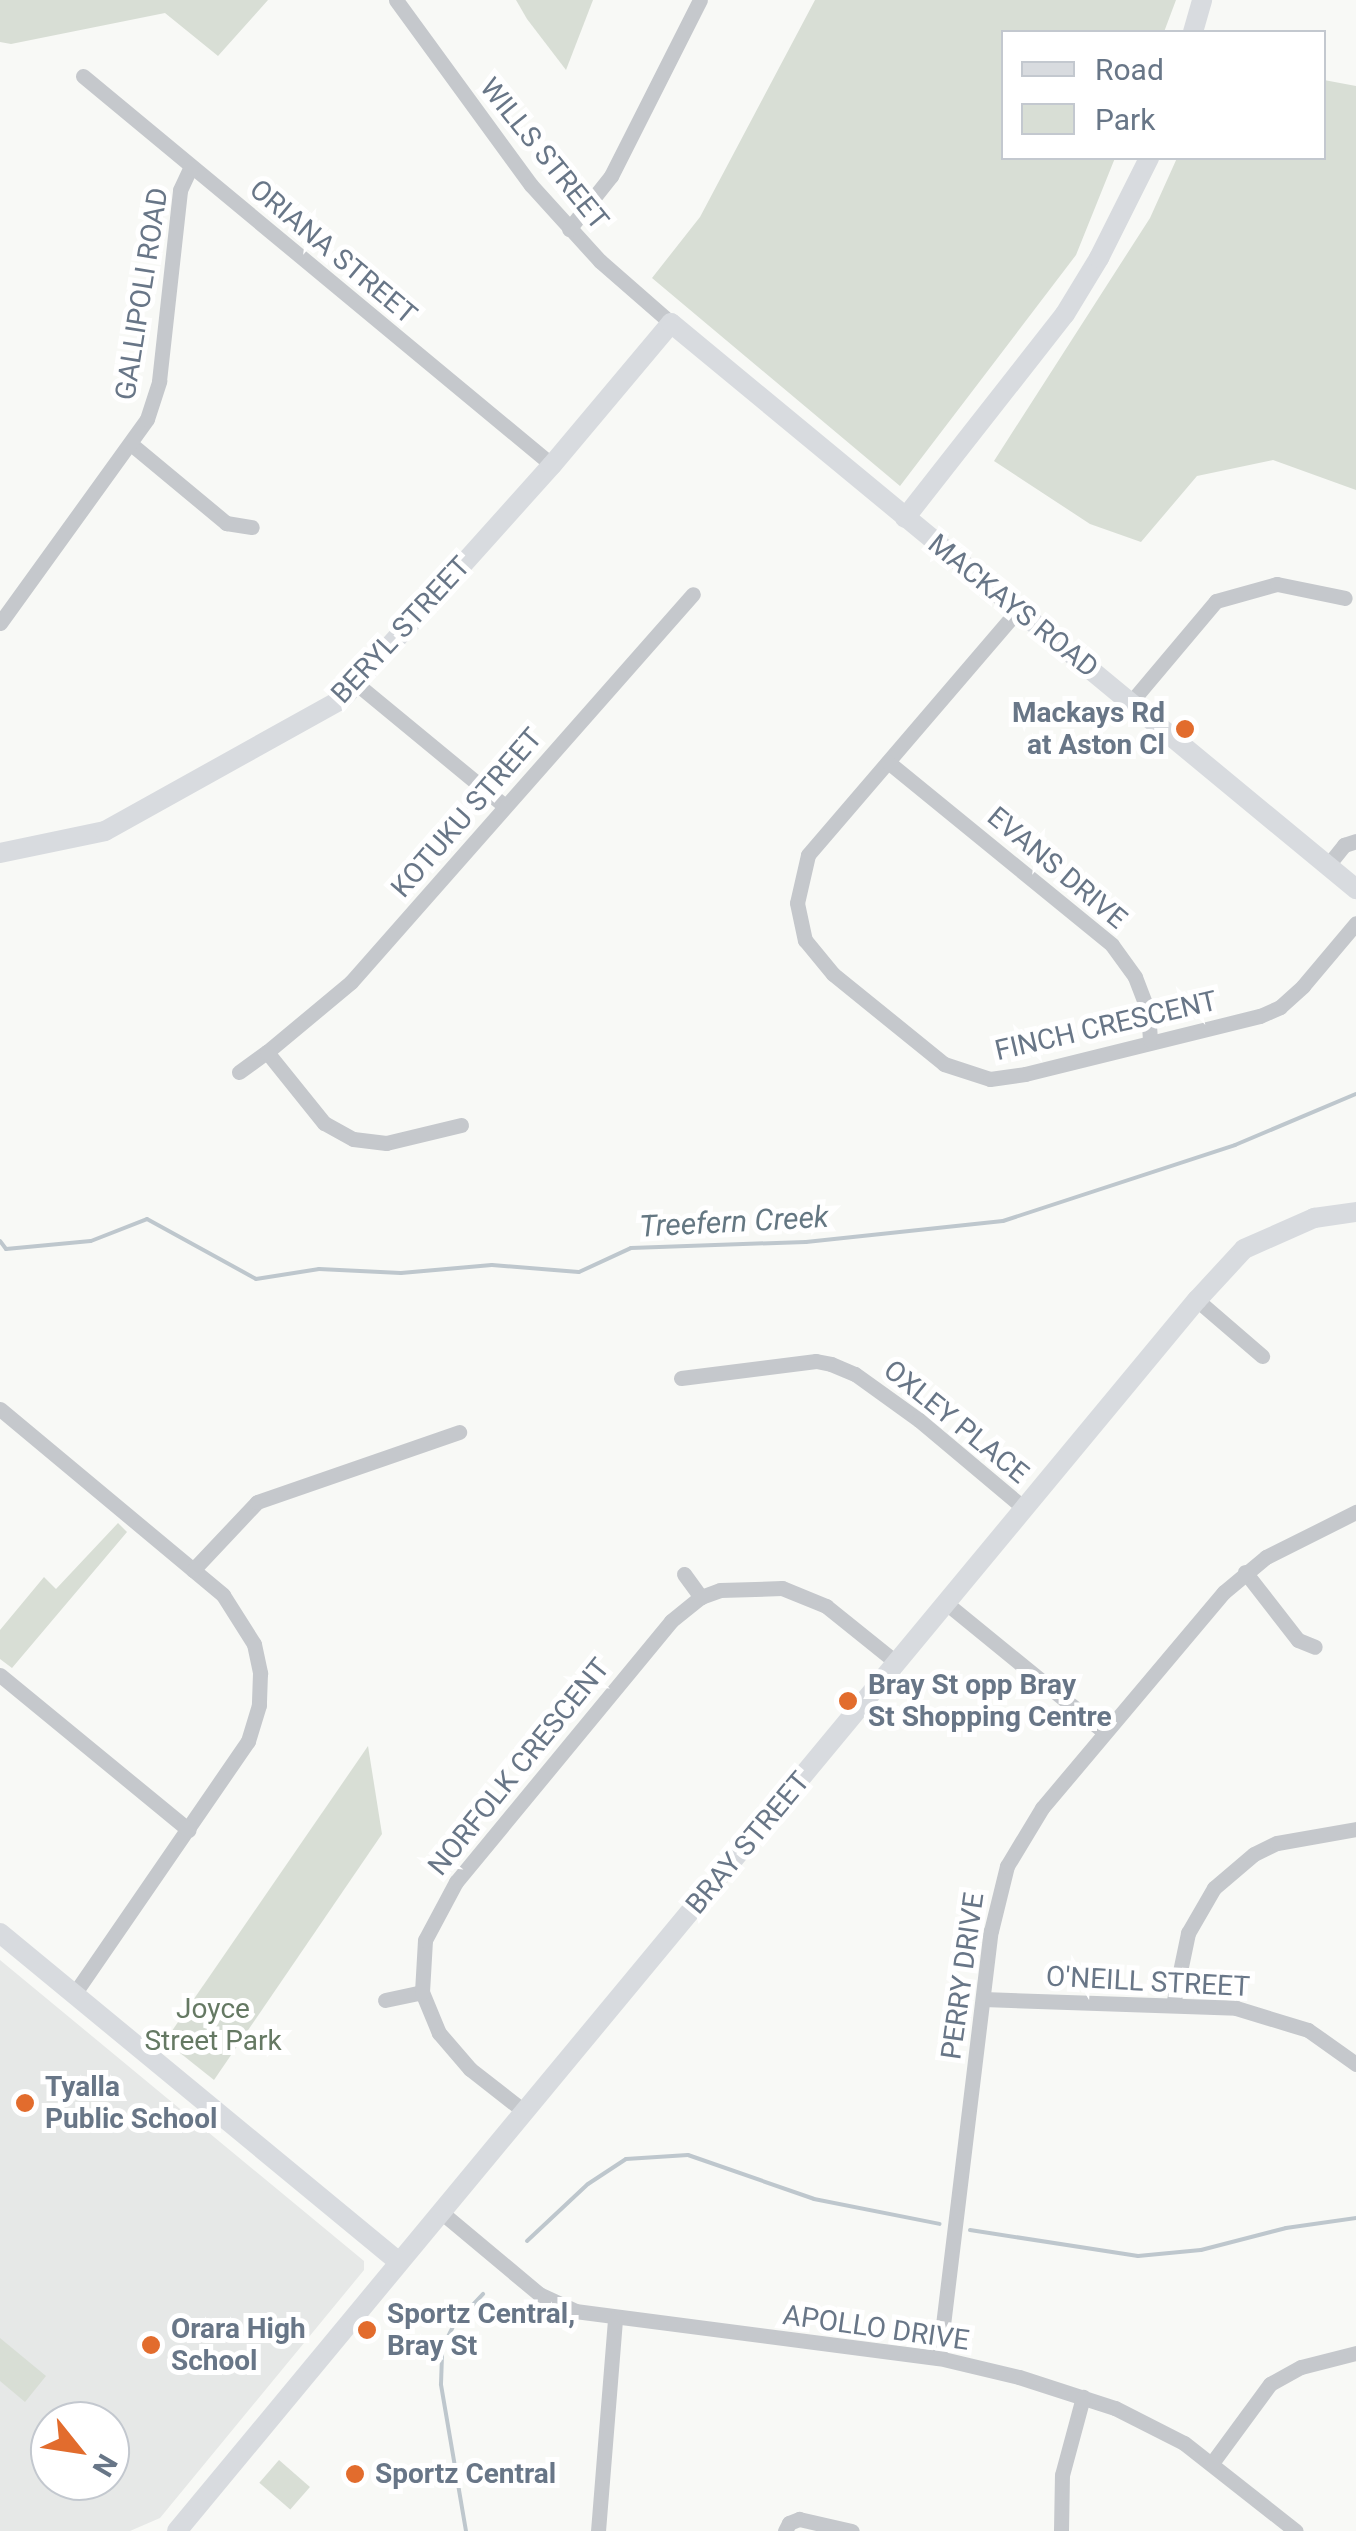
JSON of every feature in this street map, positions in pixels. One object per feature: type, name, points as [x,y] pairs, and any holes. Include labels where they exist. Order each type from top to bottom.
[{"type":"street","name":"WILLS STREET","points":[[396,0],[504,152],[569,229],[671,323]]},
{"type":"street","points":[[569,229],[610,176],[700,0]]},
{"type":"street","points":[[1194,30],[1202,0]]},
{"type":"street","name":"ORIANA STREET","points":[[83,76],[552,465]]},
{"type":"street","points":[[904,518],[1064,314],[1099,258],[1148,160]]},
{"type":"street","name":"GALLIPOLI ROAD","points":[[0,623],[147,419],[159,380],[180,190],[191,166]]},
{"type":"street","name":"MACKAYS ROAD","points":[[671,323],[1356,889]]},
{"type":"street","name":"BERYL STREET","points":[[0,853],[81,838],[121,824],[307,722],[358,685],[671,323]]},
{"type":"street","points":[[131,444],[226,522],[252,527]]},
{"type":"street","points":[[1131,702],[1216,601],[1277,584],[1344,598]]},
{"type":"street","name":"KOTUKU STREET","points":[[239,1072],[351,982],[693,594]]},
{"type":"street","name":"FINCH CRESCENT","points":[[1017,611],[808,855],[797,903],[805,940],[833,974],[944,1064],[990,1079],[1228,1025],[1280,1007],[1356,923]]},
{"type":"street","points":[[358,685],[505,806]]},
{"type":"street","name":"EVANS DRIVE","points":[[888,762],[1112,945],[1135,977],[1148,1011],[1150,1040]]},
{"type":"street","points":[[1328,865],[1344,845],[1356,841]]},
{"type":"street","points":[[267,1052],[324,1123],[353,1139],[386,1143],[460,1125]]},
{"type":"street","name":"BRAY STREET","points":[[177,2531],[1197,1300],[1244,1249],[1314,1218],[1356,1212]]},
{"type":"street","points":[[1197,1300],[1262,1356]]},
{"type":"street","name":"OXLEY PLACE","points":[[681,1378],[816,1361],[844,1369],[919,1420],[1024,1508]]},
{"type":"street","points":[[0,1409],[193,1570],[241,1618],[254,1644],[260,1672],[259,1705],[248,1741],[74,1994]]},
{"type":"street","points":[[193,1570],[257,1502],[459,1432]]},
{"type":"street","name":"PERRY DRIVE","points":[[939,2358],[991,1931],[1007,1866],[1042,1808],[1201,1616],[1246,1572],[1292,1542],[1356,1512]]},
{"type":"street","points":[[1246,1572],[1298,1640],[1315,1646]]},
{"type":"street","points":[[684,1574],[701,1597],[720,1590],[760,1586],[806,1595],[844,1619],[897,1663]]},
{"type":"street","name":"NORFOLK CRESCENT","points":[[525,2112],[453,2054],[434,2024],[422,1992],[425,1940],[443,1900],[671,1622],[701,1597]]},
{"type":"street","points":[[946,1603],[1104,1732]]},
{"type":"street","points":[[0,1674],[189,1830]]},
{"type":"street","points":[[1174,2005],[1188,1933],[1198,1910],[1224,1878],[1254,1854],[1277,1843],[1356,1829]]},
{"type":"street","points":[[0,1933],[399,2262]]},
{"type":"street","points":[[386,2000],[422,1992]]},
{"type":"street","name":"O'NEILL STREET","points":[[983,2000],[1174,2005],[1266,2014],[1308,2030],[1356,2064]]},
{"type":"street","name":"APOLLO DRIVE","points":[[440,2212],[549,2300],[575,2312],[939,2358],[1083,2397],[1153,2426],[1212,2463],[1296,2531]]},
{"type":"street","points":[[598,2531],[615,2319]]},
{"type":"street","points":[[1212,2463],[1270,2384],[1301,2367],[1356,2353]]},
{"type":"street","points":[[1061,2531],[1062,2474],[1083,2397]]},
{"type":"street","points":[[786,2531],[789,2523],[799,2519],[852,2531]]},
{"type":"shaded area","name":"Orara High School","points":[[0,1960],[364,2261],[364,2270],[160,2518],[130,2531],[0,2531]]},
{"type":"green space","points":[[0,0],[268,0],[218,56],[165,13],[11,44],[0,42]]},
{"type":"green space","points":[[516,0],[593,0],[566,70],[527,19]]},
{"type":"green space","points":[[815,0],[1176,0],[1165,30],[1001,30],[1001,160],[1114,160],[1076,255],[900,486],[652,278],[700,217]]},
{"type":"green space","points":[[1326,80],[1356,86],[1356,490],[1273,460],[1197,476],[1141,542],[1090,524],[994,461],[1150,218],[1176,160],[1326,160]]},
{"type":"green space","points":[[118,1523],[127,1532],[12,1668],[0,1659],[0,1630],[44,1577],[56,1589]]},
{"type":"green space","name":"Joyce Street Park","points":[[368,1746],[382,1834],[214,2080],[165,2041]]},
{"type":"green space","points":[[0,2338],[46,2376],[25,2402],[0,2381]]},
{"type":"green space","points":[[279,2460],[310,2487],[290,2510],[259,2483]]},
{"type":"waterway","name":"Treefern Creek","points":[[0,1241],[6,1249],[91,1241],[147,1219],[256,1279],[319,1269],[401,1273],[492,1265],[579,1272],[631,1248],[806,1242],[1003,1221],[1235,1145],[1356,1094]]},
{"type":"waterway","points":[[527,2241],[588,2184],[626,2159],[688,2155],[814,2199],[940,2224]]},
{"type":"waterway","points":[[970,2230],[1138,2256],[1201,2250],[1286,2228],[1356,2218]]},
{"type":"waterway","points":[[466,2531],[441,2384],[442,2349],[453,2326],[483,2294]]},
{"type":"place","name":"Mackays Rd at Aston Cl","points":[[1185,729]]},
{"type":"place","name":"Bray St opp Bray St Shopping Centre","points":[[848,1701]]},
{"type":"place","name":"Tyalla Public School","points":[[25,2103]]},
{"type":"place","name":"Sportz Central, Bray St","points":[[367,2330]]},
{"type":"place","name":"Orara High School","points":[[151,2345]]},
{"type":"place","name":"Sportz Central","points":[[355,2474]]}]
